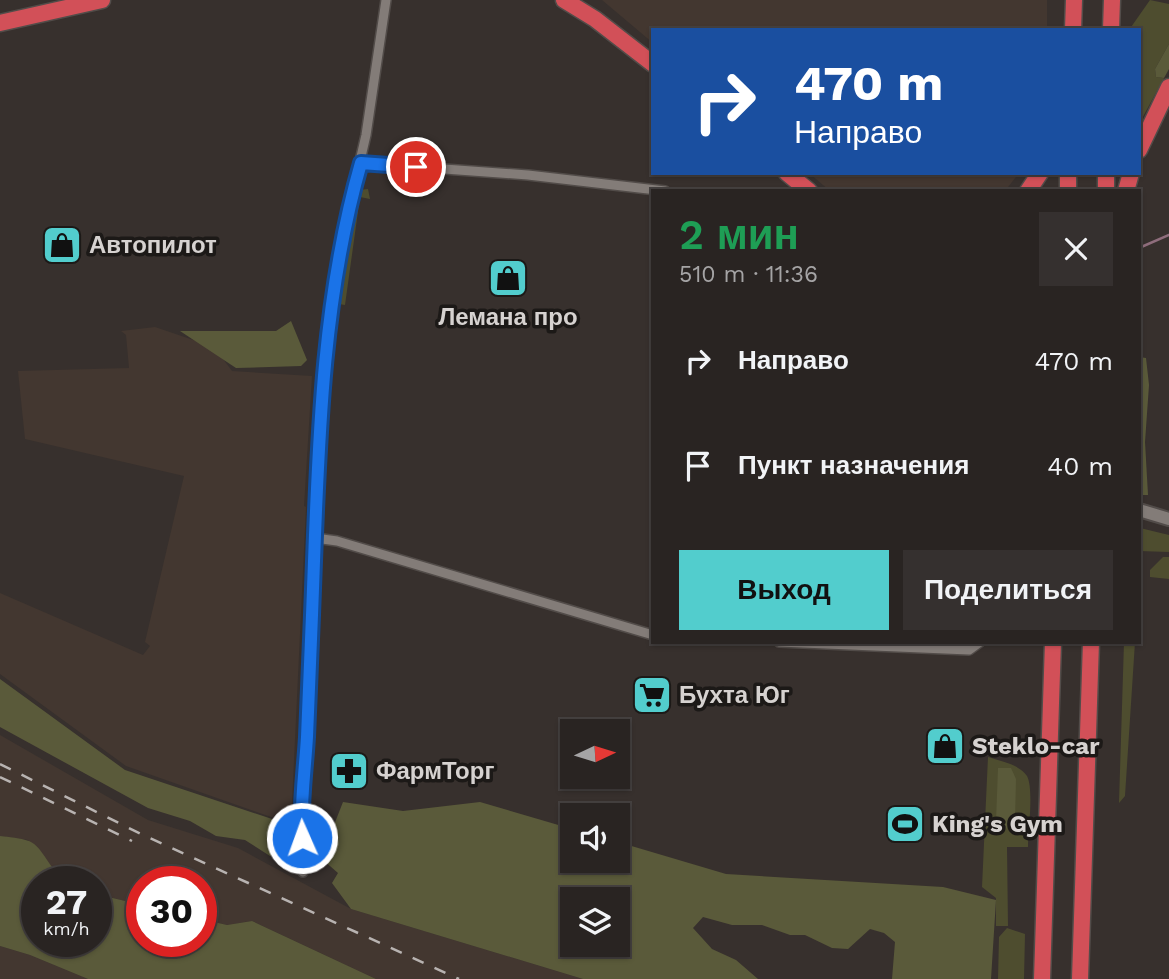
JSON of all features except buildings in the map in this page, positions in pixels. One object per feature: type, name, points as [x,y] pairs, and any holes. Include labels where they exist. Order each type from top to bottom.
[{"type":"highway","points":[[0,23],[102,0]]},
{"type":"highway","points":[[564,0],[595,19],[651,62]]},
{"type":"highway","points":[[581,0],[595,19]]},
{"type":"highway","points":[[1111,28],[1112,0]]},
{"type":"highway","points":[[1073,28],[1074,3]]},
{"type":"highway","points":[[1141,146],[1169,87]]},
{"type":"highway","points":[[790,175],[807,189]]},
{"type":"highway","points":[[1042,979],[1053,644]]},
{"type":"highway","points":[[1080,979],[1091,644]]},
{"type":"main road","points":[[1143,513],[1169,519]]},
{"type":"street","points":[[380,0],[382,16]]},
{"type":"street","points":[[303,872],[300,794],[307,739],[318,430],[341,243],[351,192],[361,163],[386,0]]},
{"type":"street","points":[[361,163],[528,175],[651,189]]},
{"type":"street","points":[[315,538],[351,545],[651,634]]},
{"type":"street","points":[[826,644],[969,650],[977,644]]},
{"type":"shaded area","points":[[602,0],[1047,0],[1047,28],[651,28],[651,41]]},
{"type":"shaded area","points":[[1150,0],[1169,4],[1169,44],[1155,69],[1156,77],[1164,78],[1141,120],[1141,28],[1130,28]]},
{"type":"shaded area","points":[[811,175],[1017,175],[1007,189],[828,189]]},
{"type":"shaded area","points":[[368,189],[370,199],[360,197],[345,305],[339,304],[355,194],[359,190]]},
{"type":"shaded area","points":[[155,327],[214,347],[232,371],[312,376],[291,824],[126,766],[0,674],[0,593],[143,655],[150,646],[145,642],[184,476],[25,439],[18,371],[129,368],[126,335],[121,331]]},
{"type":"shaded area","points":[[1141,528],[1169,535],[1169,552],[1141,551]]},
{"type":"shaded area","points":[[1163,557],[1169,557],[1169,579],[1150,577],[1150,570]]},
{"type":"shaded area","points":[[1124,644],[1135,644],[1125,796],[1119,803]]},
{"type":"shaded area","points":[[0,735],[148,820],[238,848],[351,909],[583,979],[376,979],[252,921],[227,925],[217,923],[217,866],[126,866],[126,901],[112,898],[112,866],[49,866],[28,840],[0,836]]},
{"type":"shaded area","points":[[988,757],[1024,772],[1030,790],[1028,847],[1007,847],[1008,926],[996,926],[996,898],[982,887]]},
{"type":"shaded area","points":[[1007,928],[1025,934],[1024,979],[998,979],[999,937]]},
{"type":"shaded area","points":[[0,946],[21,952],[21,957],[35,957],[88,979],[0,979]]},
{"type":"green space","points":[[1169,44],[1169,69],[1164,78],[1156,77],[1155,69]]},
{"type":"green space","points":[[291,321],[307,360],[301,366],[236,368],[180,331],[276,331]]},
{"type":"green space","points":[[1141,357],[1146,358],[1149,385],[1145,442],[1148,495],[1141,495]]},
{"type":"green space","points":[[0,679],[125,770],[287,824],[290,838],[285,851],[270,856],[245,840],[216,836],[190,821],[148,808],[0,727]]},
{"type":"green space","points":[[998,768],[1011,768],[1016,779],[1015,820],[1006,829],[996,821]]},
{"type":"green space","points":[[343,802],[403,811],[480,802],[560,825],[560,873],[630,873],[630,846],[726,874],[943,887],[996,900],[991,979],[892,979],[895,942],[884,933],[870,929],[848,949],[832,948],[805,935],[790,935],[762,925],[732,925],[703,917],[693,928],[712,949],[736,960],[758,979],[583,979],[351,909],[332,883],[338,873],[315,853],[313,841],[320,830],[332,830]]},
{"type":"green space","points":[[0,836],[29,841],[52,866],[21,866],[21,952],[0,946]]},
{"type":"green space","points":[[112,898],[126,901],[126,957],[217,957],[217,923],[227,925],[252,921],[376,979],[88,979],[35,957],[112,957]]},
{"type":"waterway","points":[[1141,247],[1169,235]]},
{"type":"railway","points":[[0,764],[143,835],[459,979]]},
{"type":"railway","points":[[0,777],[132,841]]},
{"type":"place","name":"Автопилот","points":[[62,245]]},
{"type":"place","name":"Лемана про","points":[[508,278]]},
{"type":"place","name":"Бухта Юг","points":[[652,695]]},
{"type":"place","name":"Steklo-car","points":[[945,746]]},
{"type":"place","name":"ФармТорг","points":[[349,771]]},
{"type":"place","name":"King's Gym","points":[[905,824]]},
{"type":"route","points":[[302,838],[300,794],[307,739],[318,430],[341,243],[351,192],[361,163],[416,167]]}]
